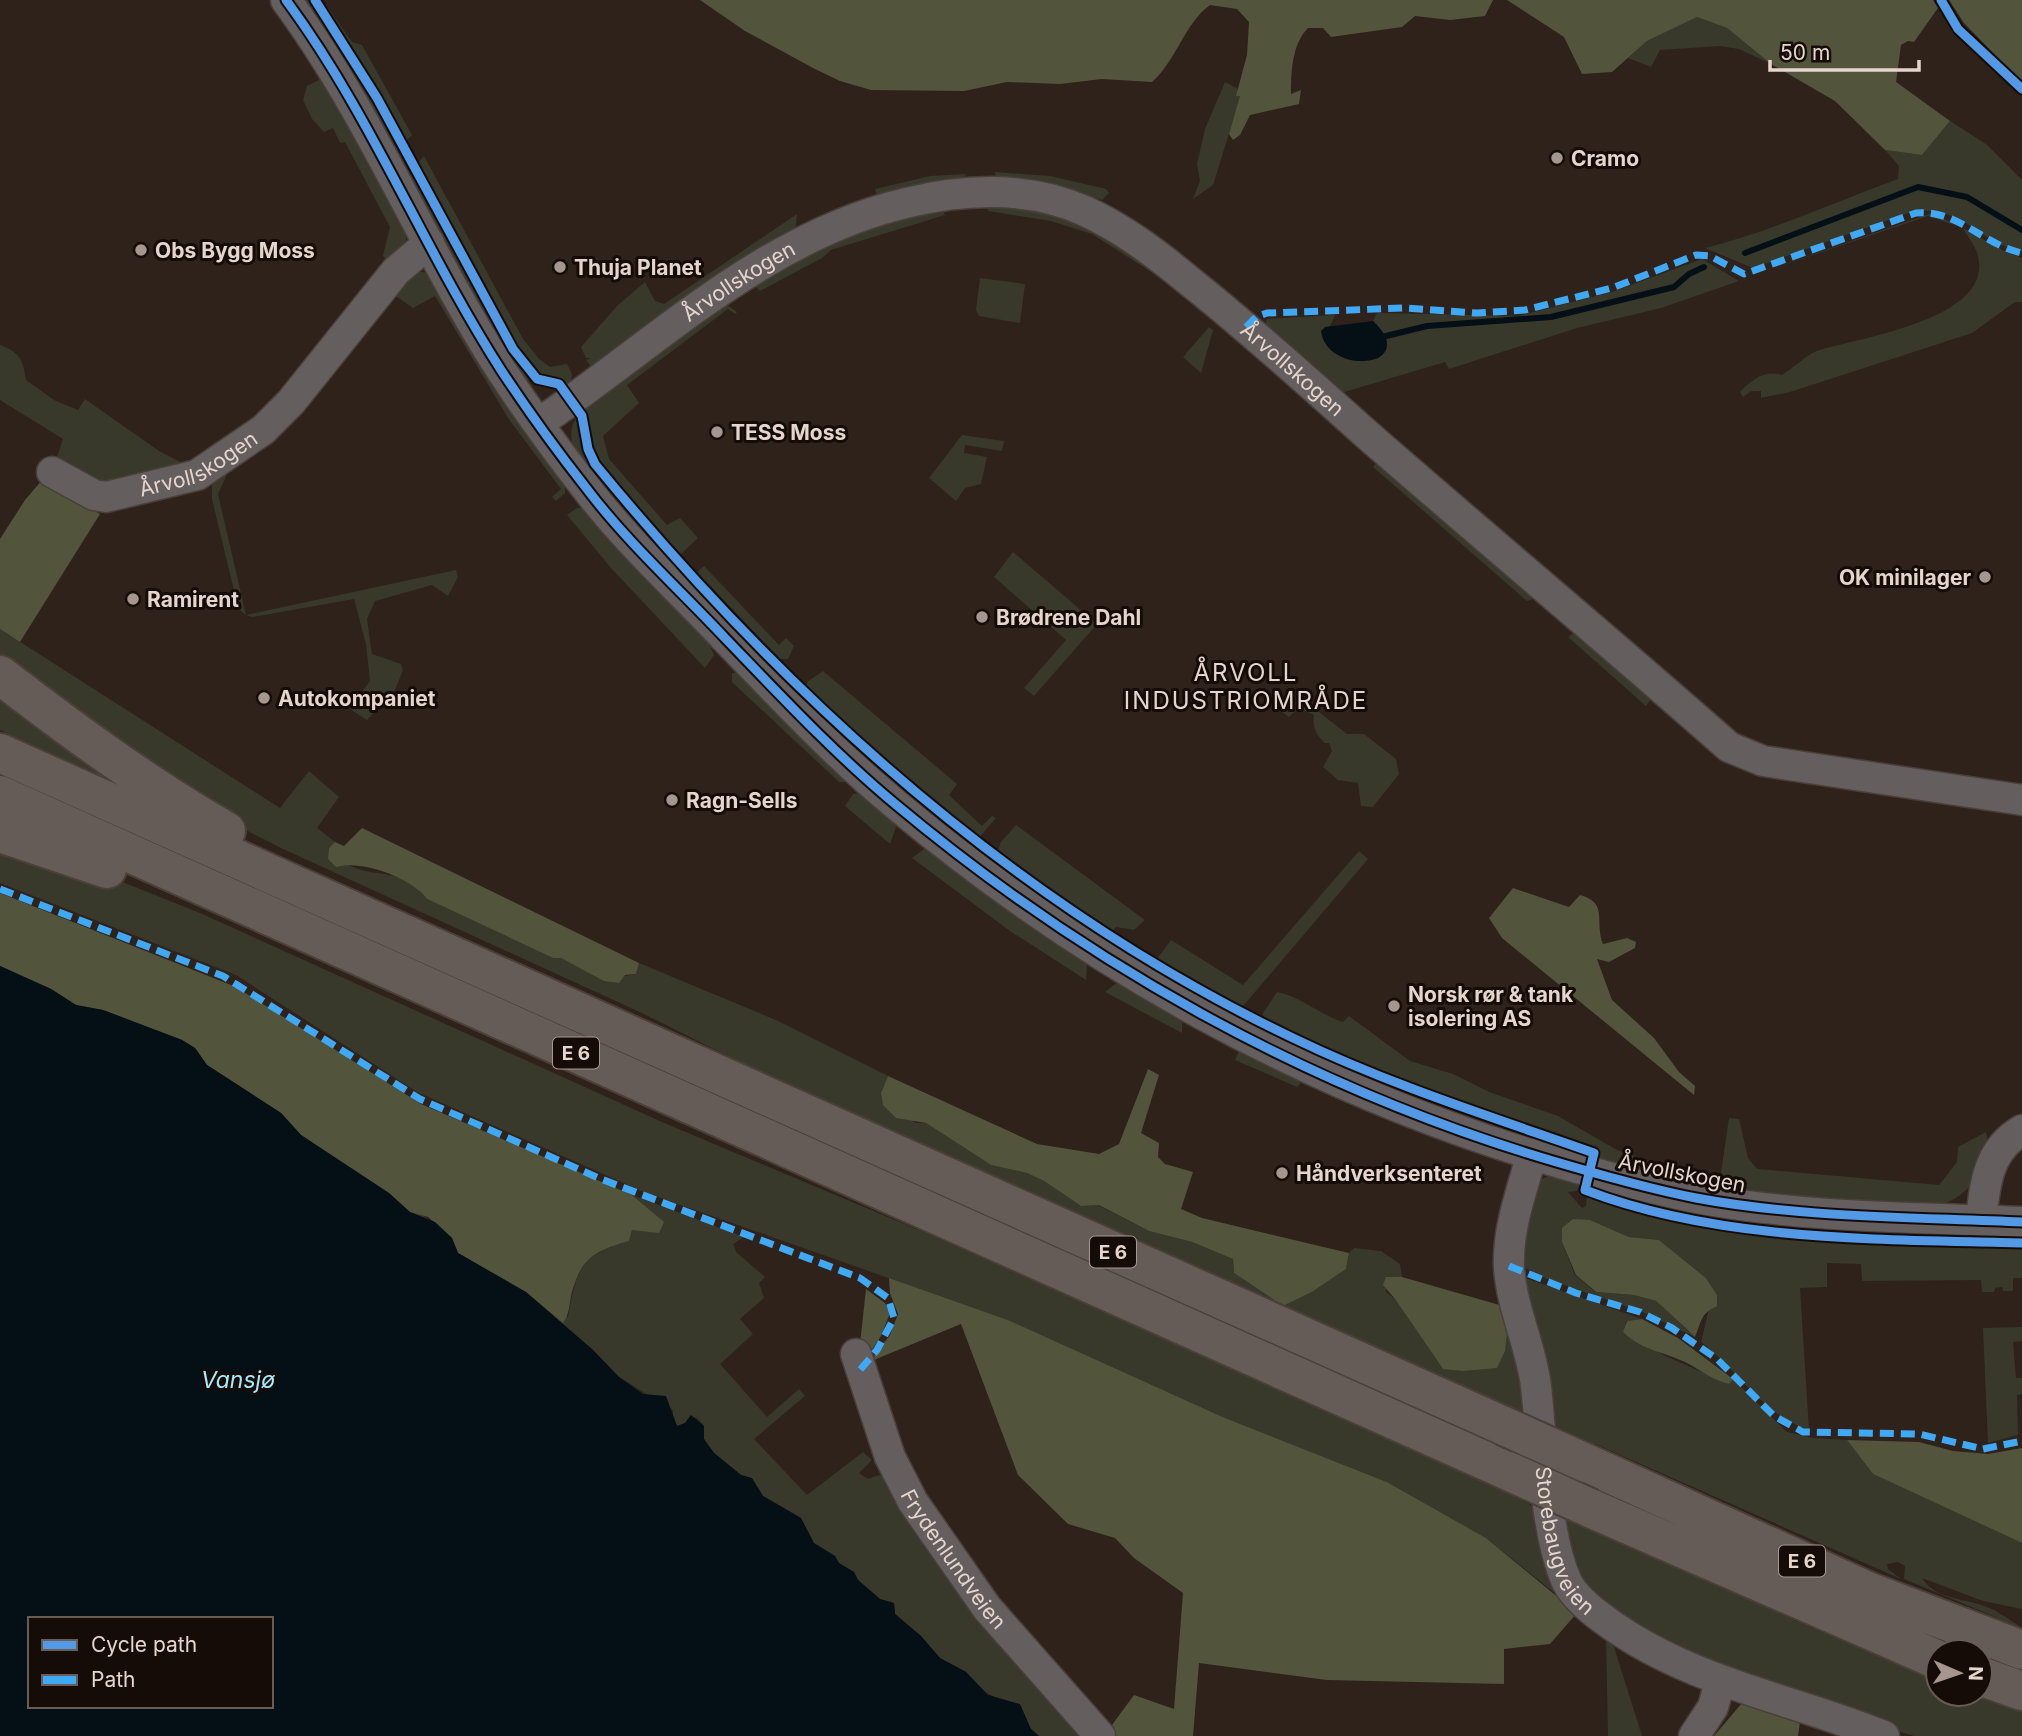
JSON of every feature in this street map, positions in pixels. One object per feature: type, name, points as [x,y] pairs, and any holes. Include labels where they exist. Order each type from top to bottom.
[{"type":"highway","name":"E 6","points":[[0,675],[83,739],[167,797],[235,836],[331,883],[360,914]]},
{"type":"highway","name":"E 6","points":[[0,753],[1870,1592],[2022,1650]]},
{"type":"highway","name":"E 6","points":[[0,795],[1590,1508],[1924,1654]]},
{"type":"highway","name":"E 6","points":[[0,833],[70,854],[226,916],[275,918]]},
{"type":"highway","points":[[1994,1681],[2022,1691]]},
{"type":"street","name":"Årvollskogen","points":[[286,0],[310,32],[359,114],[500,369],[611,520],[776,690],[891,800],[1029,908],[1133,974],[1245,1037],[1349,1087],[1478,1137],[1696,1198],[1801,1211],[2022,1222]]},
{"type":"street","name":"Årvollskogen","points":[[539,423],[777,255],[823,231],[907,202],[963,193],[1023,194],[1082,210],[1133,236],[1269,347],[1729,747],[1763,761],[2022,800]]},
{"type":"street","name":"Årvollskogen","points":[[52,472],[94,495],[106,497],[197,475],[263,430],[291,402],[396,271],[429,243]]},
{"type":"street","points":[[1981,1220],[1997,1150],[2004,1140],[2022,1130]]},
{"type":"street","name":"Storebaugveien","points":[[1532,1154],[1513,1223],[1509,1266],[1514,1298],[1535,1378],[1553,1529],[1566,1582],[1593,1612],[1648,1648],[1720,1682],[1884,1736]]},
{"type":"street","name":"Frydenlundveien","points":[[856,1354],[890,1457],[914,1502],[987,1608],[1100,1736]]},
{"type":"street","points":[[1694,1736],[1713,1707],[1720,1682]]},
{"type":"green space","points":[[303,0],[308,0],[354,68],[378,108],[387,134],[379,126]]},
{"type":"green space","points":[[700,0],[1493,0],[1485,16],[1450,20],[1415,16],[1402,27],[1331,37],[1323,28],[1308,28],[1299,42],[1292,68],[1291,94],[1301,90],[1299,104],[1250,115],[1240,135],[1233,140],[1229,134],[1240,96],[1236,96],[1247,55],[1249,22],[1237,9],[1210,5],[1193,22],[1168,63],[1152,82],[1102,79],[1060,84],[1007,82],[964,91],[871,90],[840,81],[813,68],[745,31]]},
{"type":"green space","points":[[1507,0],[1933,0],[1938,8],[1914,42],[1908,41],[1901,45],[1896,82],[1950,121],[1922,155],[1885,150],[1835,101],[1771,64],[1727,28],[1697,17],[1647,41],[1612,72],[1582,74],[1564,37]]},
{"type":"green space","points":[[1949,0],[2022,0],[2022,83],[1964,23]]},
{"type":"green space","points":[[326,5],[352,42],[362,45],[412,135],[406,141],[322,6]]},
{"type":"green space","points":[[1697,17],[1727,28],[1771,64],[1739,49],[1720,46],[1660,50],[1651,67],[1628,58],[1647,41]]},
{"type":"green space","points":[[319,80],[325,81],[407,233],[406,241],[389,262],[383,256],[390,227],[345,142],[340,143],[333,128],[324,132],[312,119],[303,100],[307,86]]},
{"type":"green space","points":[[1225,82],[1238,89],[1237,96],[1241,95],[1213,185],[1193,199],[1200,181],[1197,164],[1205,129]]},
{"type":"green space","points":[[1950,121],[1986,144],[2022,180],[2022,251],[1994,241],[1947,214],[1932,211],[1914,211],[1753,268],[1705,248],[1778,225],[1898,179],[1899,166],[1885,150],[1922,155]]},
{"type":"green space","points":[[424,156],[523,339],[539,359],[550,367],[567,364],[572,374],[570,389],[559,380],[538,374],[522,359],[417,164]]},
{"type":"green space","points":[[995,172],[1050,176],[1106,189],[1109,193],[1102,200],[1040,182],[996,178]]},
{"type":"green space","points":[[411,174],[514,359],[529,380],[524,383],[408,178]]},
{"type":"green space","points":[[966,174],[964,179],[877,196],[875,189],[930,176]]},
{"type":"green space","points":[[987,205],[1042,212],[1099,231],[1186,294],[1092,234],[1051,221],[988,211]]},
{"type":"green space","points":[[943,210],[945,215],[831,250],[822,258],[760,291],[754,285],[797,256],[861,228]]},
{"type":"green space","points":[[797,214],[795,233],[594,370],[586,360],[591,358],[586,358],[581,347],[618,305],[645,282],[655,301],[664,304]]},
{"type":"green space","points":[[1929,214],[1962,228],[1928,216],[1760,273]]},
{"type":"green space","points":[[1963,228],[2022,258],[2022,302],[2015,302],[1972,333],[1790,392],[1761,398],[1761,391],[1751,391],[1743,397],[1740,392],[1759,377],[1782,375],[1817,351],[1918,323],[1945,311],[1965,296],[1977,278],[1978,256]]},
{"type":"green space","points":[[1702,259],[1739,281],[1661,308],[1577,328],[1449,369],[1445,362],[1341,393],[1264,328],[1267,319],[1335,315],[1329,328],[1377,359],[1386,349],[1387,340],[1373,321],[1377,313],[1518,316],[1612,292]]},
{"type":"green space","points":[[413,271],[429,273],[565,477],[565,493],[556,501],[552,497],[561,489],[508,418],[435,296],[413,308],[393,294]]},
{"type":"green space","points":[[980,278],[1025,284],[1020,323],[979,316],[976,310]]},
{"type":"green space","points":[[727,305],[737,312],[735,314],[728,309],[627,385],[639,403],[603,436],[609,459],[667,525],[680,518],[698,538],[681,554],[634,508],[601,465],[591,443],[584,408]]},
{"type":"green space","points":[[1209,327],[1213,330],[1201,373],[1183,357]]},
{"type":"green space","points":[[0,345],[19,358],[26,380],[54,400],[78,410],[85,399],[159,451],[186,465],[97,486],[56,460],[63,439],[0,400]]},
{"type":"green space","points":[[292,417],[297,419],[230,468],[218,494],[246,615],[238,607],[212,499],[212,483],[226,464]]},
{"type":"green space","points":[[576,419],[591,465],[668,555],[664,559],[582,463],[572,441],[572,429]]},
{"type":"green space","points":[[962,435],[1004,441],[1002,451],[965,445],[964,453],[987,457],[981,484],[965,488],[956,501],[929,478]]},
{"type":"green space","points":[[1377,462],[1535,590],[1531,600],[1527,601],[1373,467]]},
{"type":"green space","points":[[43,479],[100,514],[20,642],[0,629],[0,539],[25,500]]},
{"type":"green space","points":[[577,508],[587,508],[706,637],[714,655],[705,668],[611,568],[567,515]]},
{"type":"green space","points":[[1013,552],[1097,624],[1034,696],[1024,688],[1066,640],[994,577]]},
{"type":"green space","points":[[704,566],[779,645],[786,638],[794,646],[788,659],[780,659],[697,572]]},
{"type":"green space","points":[[456,570],[458,577],[448,596],[432,585],[375,601],[367,619],[372,654],[401,664],[403,670],[395,690],[367,720],[350,709],[370,681],[366,644],[354,599],[252,617],[246,615]]},
{"type":"green space","points":[[0,629],[280,808],[309,771],[339,797],[317,828],[335,842],[329,848],[345,863],[408,881],[427,899],[553,958],[561,958],[604,980],[636,974],[639,963],[776,1020],[888,1076],[881,1093],[915,1123],[926,1123],[991,1165],[1027,1173],[1044,1181],[1081,1206],[1098,1205],[1149,1231],[1192,1242],[1233,1259],[1234,1273],[1282,1305],[736,1060],[642,1013],[281,848],[224,819],[0,663]]},
{"type":"green space","points":[[1576,631],[1652,697],[1646,706],[1568,637]]},
{"type":"green space","points":[[823,671],[957,784],[949,795],[982,826],[992,816],[996,818],[978,839],[872,748],[807,687],[807,682]]},
{"type":"green space","points":[[732,673],[739,673],[848,782],[839,782],[732,682]]},
{"type":"green space","points":[[0,690],[128,788],[0,730]]},
{"type":"green space","points":[[1290,690],[1301,692],[1315,709],[1347,734],[1364,734],[1396,759],[1399,774],[1373,807],[1361,806],[1358,783],[1338,780],[1323,767],[1332,751],[1329,743],[1325,743],[1315,730],[1314,715],[1298,708],[1289,717],[1274,706]]},
{"type":"green space","points":[[799,694],[805,695],[884,770],[965,840],[956,839],[859,756]]},
{"type":"green space","points":[[862,793],[893,815],[896,827],[890,844],[845,806],[853,794]]},
{"type":"green space","points":[[1016,825],[1145,920],[1134,930],[1116,927],[1111,932],[997,853],[1001,842]]},
{"type":"green space","points":[[362,828],[639,963],[636,974],[625,975],[619,983],[604,981],[561,958],[553,958],[427,899],[410,884],[385,872],[358,866],[336,867],[328,859],[329,848],[335,842],[344,846]]},
{"type":"green space","points":[[0,842],[100,873],[200,913],[662,1122],[928,1234],[1495,1487],[1529,1504],[1537,1512],[1561,1598],[1486,1538],[1387,1482],[1225,1418],[1008,1320],[644,1192],[417,1092],[236,975],[0,883]]},
{"type":"green space","points":[[928,846],[1082,956],[1087,964],[1086,980],[1010,931],[912,858]]},
{"type":"green space","points":[[1359,851],[1368,859],[1244,1005],[1239,1007],[1168,969],[1157,959],[1171,940],[1243,985]]},
{"type":"green space","points":[[1513,888],[1569,907],[1580,895],[1589,898],[1598,908],[1603,944],[1627,938],[1636,942],[1635,948],[1609,962],[1597,959],[1612,1000],[1654,1038],[1679,1072],[1695,1086],[1694,1095],[1502,938],[1489,918]]},
{"type":"green space","points":[[0,893],[236,987],[421,1104],[632,1195],[664,1222],[659,1233],[632,1230],[629,1241],[599,1252],[585,1263],[576,1280],[563,1323],[526,1292],[458,1253],[452,1238],[428,1217],[410,1212],[389,1193],[301,1135],[281,1113],[207,1065],[195,1048],[182,1040],[103,1010],[76,1005],[51,989],[0,966]]},
{"type":"green space","points":[[1119,981],[1182,1017],[1182,1033],[1105,992]]},
{"type":"green space","points":[[1277,992],[1294,997],[1343,1022],[1349,1016],[1410,1061],[1453,1074],[1489,1092],[1558,1116],[1617,1150],[1676,1170],[1677,1178],[1673,1182],[1596,1159],[1597,1153],[1590,1147],[1509,1122],[1429,1092],[1273,1024],[1262,1015]]},
{"type":"green space","points":[[1265,1031],[1347,1068],[1586,1155],[1585,1159],[1462,1118],[1381,1087]]},
{"type":"green space","points":[[1240,1049],[1297,1075],[1300,1084],[1297,1087],[1235,1060]]},
{"type":"green space","points":[[207,1065],[568,1317],[578,1275],[591,1258],[629,1241],[632,1230],[663,1222],[632,1195],[744,1237],[733,1244],[736,1252],[765,1277],[759,1283],[764,1298],[740,1319],[753,1334],[720,1364],[767,1417],[799,1389],[805,1396],[754,1439],[807,1495],[863,1452],[872,1460],[859,1473],[868,1479],[879,1475],[893,1478],[1093,1736],[1039,1736],[995,1697],[985,1692],[966,1672],[940,1658],[921,1636],[895,1614],[894,1603],[880,1599],[858,1580],[854,1572],[839,1563],[835,1556],[813,1543],[801,1518],[763,1496],[752,1479],[741,1475],[714,1453],[704,1439],[704,1426],[697,1418],[689,1417],[686,1423],[677,1426],[673,1419],[673,1410],[619,1377],[592,1349]]},
{"type":"green space","points":[[1148,1069],[1159,1075],[1141,1133],[1159,1143],[1158,1157],[1165,1164],[1193,1172],[1181,1209],[1202,1218],[1349,1253],[1346,1269],[1312,1292],[1283,1306],[1234,1273],[1233,1259],[1192,1242],[1149,1231],[1099,1205],[1081,1206],[1027,1173],[991,1165],[926,1123],[896,1118],[883,1105],[881,1093],[888,1076],[1037,1144],[1099,1154],[1119,1144]]},
{"type":"green space","points":[[1729,1118],[1739,1119],[1748,1158],[1757,1169],[1939,1185],[1957,1162],[1958,1147],[1986,1132],[1986,1157],[1968,1189],[1958,1197],[1936,1206],[1726,1191],[1720,1180]]},
{"type":"green space","points":[[1555,1174],[1581,1182],[1577,1191],[1568,1192],[1582,1208],[1586,1206],[1587,1196],[1644,1213],[1742,1229],[1866,1240],[1880,1245],[1905,1242],[2022,1247],[2022,1278],[2013,1278],[2013,1291],[2003,1291],[2002,1287],[1995,1288],[1994,1292],[1982,1292],[1981,1280],[1862,1281],[1861,1264],[1827,1263],[1827,1287],[1800,1288],[1809,1430],[1793,1424],[1765,1404],[1701,1342],[1709,1309],[1717,1305],[1717,1295],[1706,1278],[1659,1240],[1629,1237],[1590,1220],[1562,1228],[1562,1242],[1575,1275],[1595,1292],[1634,1295],[1656,1301],[1695,1337],[1642,1312],[1547,1279],[1520,1265],[1536,1181]]},
{"type":"green space","points":[[1573,1219],[1590,1220],[1629,1237],[1659,1240],[1706,1278],[1717,1295],[1717,1306],[1704,1315],[1695,1337],[1656,1301],[1634,1295],[1596,1292],[1576,1275],[1562,1242],[1562,1228]]},
{"type":"green space","points":[[1354,1248],[1381,1251],[1400,1264],[1402,1277],[1386,1277],[1386,1292],[1395,1299],[1443,1369],[1505,1351],[1506,1325],[1533,1418],[1283,1306],[1312,1292],[1346,1269],[1349,1253]]},
{"type":"green space","points":[[1386,1277],[1402,1277],[1510,1308],[1505,1351],[1497,1368],[1463,1371],[1443,1369],[1383,1285]]},
{"type":"green space","points":[[889,1278],[1008,1320],[1225,1418],[1387,1482],[1486,1538],[1577,1613],[1550,1644],[1504,1649],[1504,1684],[1327,1680],[1199,1663],[1193,1736],[1109,1736],[1106,1733],[1134,1695],[1174,1709],[1183,1593],[1134,1558],[1115,1538],[1068,1524],[1018,1475],[961,1324],[869,1362],[890,1335],[898,1314],[890,1293]]},
{"type":"green space","points":[[1525,1278],[1642,1319],[1626,1321],[1624,1332],[1663,1355],[1729,1384],[1733,1379],[1787,1432],[1813,1438],[1847,1440],[1873,1474],[2022,1543],[2022,1609],[1983,1601],[1922,1578],[1928,1586],[1946,1596],[1985,1606],[2022,1628],[1904,1579],[1905,1566],[1898,1562],[1887,1564],[1888,1569],[1901,1579],[1548,1423]]},
{"type":"green space","points":[[866,1289],[885,1303],[890,1313],[881,1336],[865,1361],[860,1344]]},
{"type":"green space","points":[[1642,1319],[1678,1338],[1733,1379],[1729,1384],[1708,1376],[1689,1364],[1638,1343],[1623,1332],[1627,1321]]},
{"type":"green space","points":[[2022,1327],[2022,1341],[2013,1342],[2016,1378],[2022,1378],[2022,1394],[2017,1395],[2018,1435],[1988,1443],[1983,1328]]},
{"type":"green space","points":[[1847,1440],[1919,1442],[1953,1451],[1988,1454],[2022,1448],[2022,1543],[1873,1474]]},
{"type":"green space","points":[[1556,1515],[1924,1674],[1924,1708],[1994,1708],[1994,1701],[2022,1711],[2022,1736],[1914,1736],[1813,1704],[1661,1646],[1573,1581]]},
{"type":"green space","points":[[1606,1636],[1614,1647],[1642,1736],[1608,1736]]},
{"type":"green space","points":[[1742,1703],[1800,1722],[1798,1736],[1714,1736]]},
{"type":"water","points":[[1373,321],[1385,337],[1386,349],[1380,357],[1368,361],[1339,355],[1327,346],[1321,331],[1325,327]]},
{"type":"water","name":"Vansjø","points":[[0,966],[51,989],[76,1005],[103,1010],[182,1040],[195,1048],[207,1065],[281,1113],[301,1135],[389,1193],[410,1212],[435,1222],[452,1238],[458,1253],[526,1292],[592,1349],[619,1377],[643,1394],[666,1396],[677,1426],[685,1423],[691,1415],[704,1426],[704,1439],[714,1453],[741,1475],[752,1478],[763,1496],[801,1518],[814,1543],[854,1572],[858,1580],[880,1599],[894,1603],[895,1614],[921,1636],[940,1658],[966,1672],[988,1695],[1020,1704],[1031,1729],[1039,1736],[0,1736]]},
{"type":"waterway","points":[[1745,253],[1918,187],[1967,197],[2022,230]]},
{"type":"waterway","points":[[1382,337],[1427,326],[1551,317],[1674,287],[1689,274],[1704,267]]},
{"type":"marked path","points":[[1246,327],[1256,317],[1267,313],[1405,308],[1477,313],[1525,310],[1612,288],[1696,255],[1710,256],[1744,274],[1916,213],[1945,216],[1995,243],[2022,253]]},
{"type":"marked path","points":[[0,889],[223,976],[420,1099],[601,1179],[860,1278],[888,1298],[894,1318],[877,1350],[860,1370]]},
{"type":"marked path","points":[[1509,1266],[1576,1293],[1640,1312],[1672,1328],[1717,1359],[1774,1416],[1803,1432],[1919,1434],[1983,1449],[2022,1441]]},
{"type":"cycle path","points":[[286,0],[345,89],[447,278],[501,370],[603,509],[786,702],[850,764],[967,861],[1043,916],[1121,967],[1201,1014],[1283,1056],[1368,1095],[1455,1129],[1543,1158],[1658,1190],[1736,1205],[1859,1216],[2022,1222]]},
{"type":"cycle path","points":[[315,0],[377,98],[513,349],[537,379],[559,384],[582,416],[588,449],[595,464],[746,634],[828,714],[913,790],[1002,861],[1095,926],[1192,985],[1293,1038],[1404,1086],[1594,1153],[1585,1190],[1690,1220],[1745,1229],[1857,1238],[2022,1243]]},
{"type":"cycle path","points":[[1941,0],[1958,29],[2022,89]]},
{"type":"place","name":"Cramo","points":[[1557,158]]},
{"type":"place","name":"Obs Bygg Moss","points":[[141,250]]},
{"type":"place","name":"Thuja Planet","points":[[560,267]]},
{"type":"place","name":"TESS Moss","points":[[717,432]]},
{"type":"place","name":"OK minilager","points":[[1985,577]]},
{"type":"place","name":"Ramirent","points":[[133,599]]},
{"type":"place","name":"Brødrene Dahl","points":[[982,617]]},
{"type":"place","name":"Autokompaniet","points":[[264,698]]},
{"type":"place","name":"Ragn-Sells","points":[[672,800]]},
{"type":"place","name":"Norsk rør & tank isolering AS","points":[[1394,1006]]},
{"type":"place","name":"Håndverksenteret","points":[[1282,1173]]},
{"type":"district","name":"ÅRVOLL INDUSTRIOMRÅDE","points":[[1246,686]]}]
